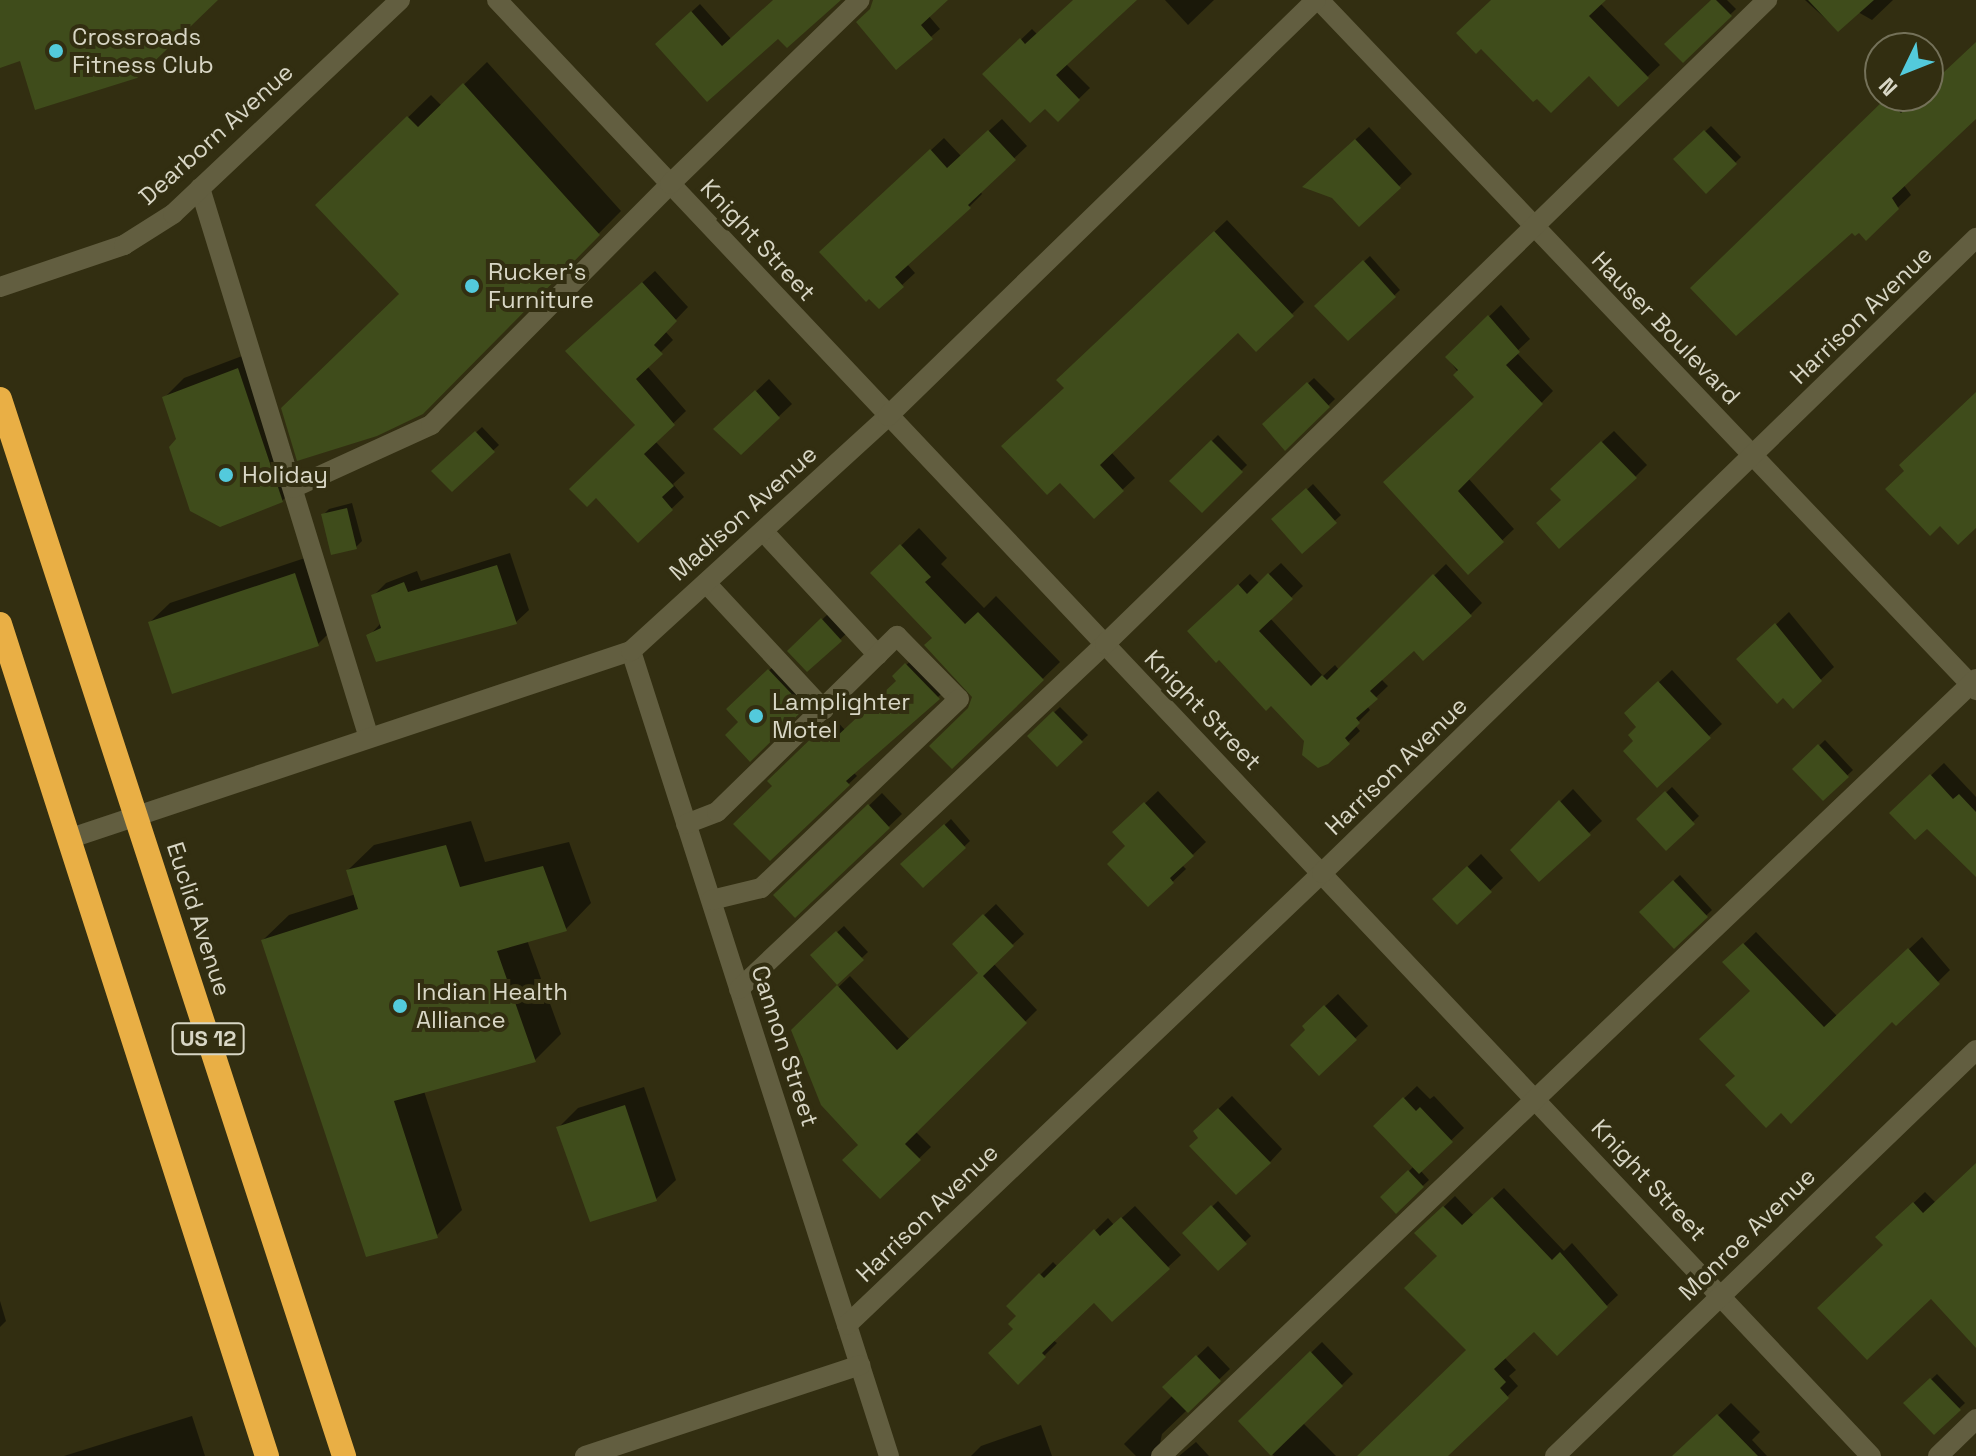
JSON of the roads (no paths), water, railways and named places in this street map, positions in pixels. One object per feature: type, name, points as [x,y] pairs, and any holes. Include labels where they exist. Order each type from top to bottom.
[{"type":"highway","name":"Euclid Avenue","points":[[0,399],[344,1456]]},
{"type":"highway","name":"US 12","points":[[0,624],[267,1456]]},
{"type":"street","name":"Dearborn Avenue","points":[[0,287],[124,245],[173,214],[400,0]]},
{"type":"street","name":"Knight Street","points":[[497,0],[1871,1456]]},
{"type":"street","points":[[293,488],[431,425],[670,184],[860,0]]},
{"type":"street","name":"Hauser Boulevard","points":[[1318,0],[1974,685]]},
{"type":"street","name":"Madison Avenue","points":[[68,839],[631,651],[888,416],[1318,0]]},
{"type":"street","points":[[739,989],[1105,644],[1532,225],[1767,0]]},
{"type":"street","points":[[200,188],[369,738]]},
{"type":"street","name":"Harrison Avenue","points":[[847,1325],[1322,873],[1976,238]]},
{"type":"street","points":[[763,531],[878,655]]},
{"type":"street","points":[[706,583],[824,710]]},
{"type":"street","points":[[686,824],[717,812],[897,636],[959,699],[761,888],[711,900]]},
{"type":"street","name":"Cannon Street","points":[[631,651],[889,1456]]},
{"type":"street","points":[[1161,1456],[1974,685]]},
{"type":"street","name":"Monroe Avenue","points":[[1555,1456],[1976,1050]]},
{"type":"street","points":[[585,1456],[607,1452],[860,1365]]},
{"type":"street","points":[[1938,1456],[1976,1419]]},
{"type":"place","name":"Crossroads Fitness Club","points":[[56,51]]},
{"type":"place","name":"Rucker's Furniture","points":[[472,286]]},
{"type":"place","name":"Holiday","points":[[226,475]]},
{"type":"place","name":"Lamplighter Motel","points":[[756,716]]},
{"type":"place","name":"Indian Health Alliance","points":[[400,1006]]}]
